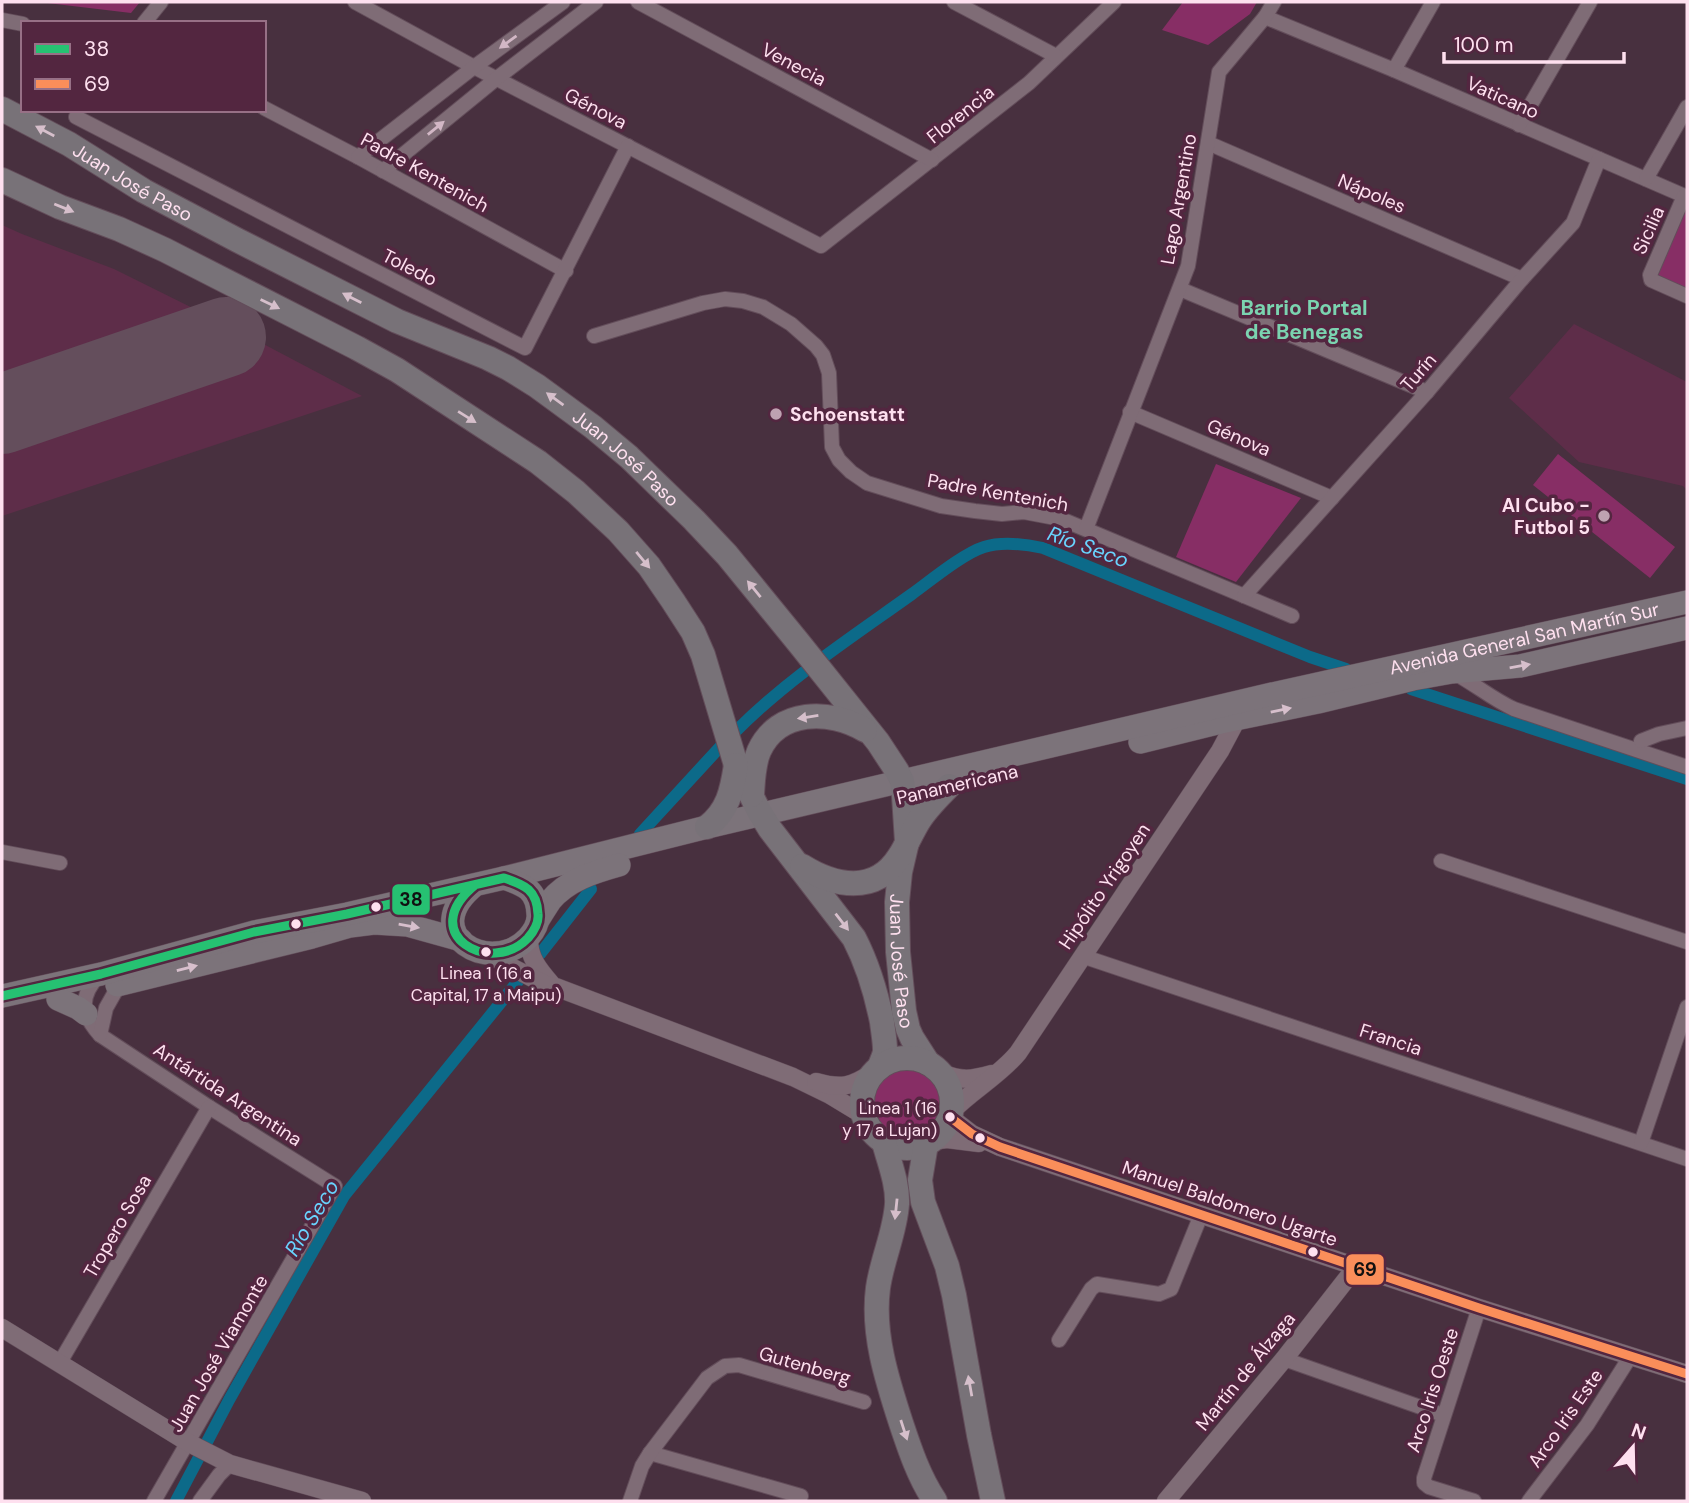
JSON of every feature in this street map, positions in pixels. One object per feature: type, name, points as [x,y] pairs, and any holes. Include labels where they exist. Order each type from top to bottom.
[{"type":"highway","name":"Juan José Paso","points":[[2,109],[69,144],[144,191],[206,224],[397,321],[488,358],[537,386],[602,435],[669,494],[727,555],[872,735],[897,771],[903,789],[907,842],[897,914],[904,1011],[908,1029],[934,1068]]},
{"type":"highway","name":"Juan José Paso","points":[[2,180],[165,250],[397,370],[528,455],[576,492],[618,531],[649,566],[692,632],[703,655],[736,765],[761,813],[854,938],[862,953],[870,973],[884,1034],[885,1052],[876,1070]]},
{"type":"highway","points":[[761,813],[753,775],[760,749],[779,727],[812,715],[825,716],[856,725],[872,735]]},
{"type":"highway","points":[[706,827],[715,821],[725,808],[732,791],[736,765]]},
{"type":"highway","points":[[796,862],[817,875],[840,883],[861,883],[880,876],[899,858],[920,820],[949,786]]},
{"type":"highway","points":[[904,1057],[920,1059],[934,1068],[950,1087],[952,1096],[951,1115],[942,1131],[928,1143],[918,1147],[900,1148],[884,1142],[870,1129],[863,1115],[863,1089],[876,1070],[887,1061],[904,1057]]},
{"type":"highway","points":[[884,1142],[895,1182],[897,1203],[878,1288],[877,1323],[891,1392],[912,1456],[935,1501]]},
{"type":"highway","points":[[928,1143],[920,1180],[923,1202],[943,1255],[954,1295],[993,1501]]},
{"type":"main road","name":"Avenida General San Martín Sur","points":[[1402,676],[1687,602]]},
{"type":"main road","name":"Avenida General San Martín Sur","points":[[1362,680],[1520,666],[1687,628]]},
{"type":"main road","name":"Panamericana","points":[[903,789],[949,786],[1318,702],[1362,680]]},
{"type":"main road","name":"Panamericana","points":[[98,991],[254,932],[475,885],[761,813],[903,789],[1362,680]]},
{"type":"main road","name":"Panamericana","points":[[2,996],[98,991],[350,926],[374,923],[407,925],[461,940],[481,952],[502,953],[520,945],[534,929],[551,900],[567,886],[588,874],[669,852],[761,813]]},
{"type":"main road","points":[[504,878],[533,893],[537,904],[534,929]]},
{"type":"main road","points":[[461,940],[452,926],[454,910],[475,885]]},
{"type":"main road","points":[[2,1012],[58,999],[68,1002],[98,991]]},
{"type":"street","points":[[146,21],[161,2]]},
{"type":"street","name":"Génova","points":[[355,2],[474,67],[821,246]]},
{"type":"street","points":[[358,157],[563,2]]},
{"type":"street","points":[[383,171],[596,2]]},
{"type":"street","name":"Venecia","points":[[638,2],[932,160]]},
{"type":"street","points":[[954,2],[1056,56]]},
{"type":"street","name":"Florencia","points":[[821,246],[1029,83],[1114,2]]},
{"type":"street","name":"Lago Argentino","points":[[1086,529],[1188,266],[1219,72],[1265,17],[1273,2]]},
{"type":"street","points":[[1394,70],[1433,2]]},
{"type":"street","points":[[1519,125],[1590,2]]},
{"type":"street","name":"Vaticano","points":[[1265,17],[1686,196]]},
{"type":"street","points":[[2,20],[21,24]]},
{"type":"street","points":[[1646,179],[1687,107]]},
{"type":"street","name":"Padre Kentenich","points":[[266,109],[565,271]]},
{"type":"street","name":"Toledo","points":[[76,117],[525,348],[628,146]]},
{"type":"street","name":"Nápoles","points":[[1208,143],[1522,279]]},
{"type":"street","name":"Turín","points":[[1244,596],[1427,392],[1573,223],[1599,159]]},
{"type":"street","name":"Sicilia","points":[[1686,196],[1650,275],[1651,280],[1687,296]]},
{"type":"street","points":[[1180,289],[1427,392]]},
{"type":"street","name":"Padre Kentenich","points":[[594,336],[703,303],[725,299],[763,307],[791,324],[823,355],[829,373],[832,447],[839,460],[867,483],[941,506],[1002,514],[1024,512],[1060,519],[1292,616]]},
{"type":"street","name":"Génova","points":[[1130,412],[1332,498]]},
{"type":"street","points":[[1452,672],[1514,709],[1687,767]]},
{"type":"street","points":[[1514,709],[1541,712],[1641,741],[1687,758]]},
{"type":"street","name":"Hipólito Yrigoyen","points":[[951,1115],[970,1094],[1009,1064],[1018,1052],[1220,751],[1237,719]]},
{"type":"street","points":[[1641,741],[1687,728]]},
{"type":"street","points":[[2,852],[60,863]]},
{"type":"street","points":[[1441,861],[1687,943]]},
{"type":"street","points":[[534,929],[528,947],[531,957],[553,986],[793,1077],[863,1115]]},
{"type":"street","points":[[481,952],[552,989],[566,992]]},
{"type":"street","name":"Francia","points":[[1082,956],[1687,1159]]},
{"type":"street","points":[[98,991],[106,1009],[100,1035]]},
{"type":"street","name":"Antártida Argentina","points":[[98,991],[89,1023],[100,1035],[335,1186]]},
{"type":"street","points":[[1641,1143],[1687,1007]]},
{"type":"street","points":[[934,1068],[957,1079],[999,1072]]},
{"type":"street","points":[[793,1077],[847,1086],[876,1070]]},
{"type":"street","name":"Tropero Sosa","points":[[59,1364],[209,1107]]},
{"type":"street","name":"Manuel Baldomero Ugarte","points":[[951,1115],[972,1134],[1000,1147],[1479,1308],[1687,1374]]},
{"type":"street","name":"Manuel Baldomero Ugarte","points":[[928,1143],[959,1139],[1000,1147]]},
{"type":"street","name":"Juan José Viamonte","points":[[154,1501],[335,1186]]},
{"type":"street","points":[[1059,1340],[1091,1289],[1097,1284],[1159,1294],[1171,1289],[1201,1215]]},
{"type":"street","name":"Martín de Álzaga","points":[[1173,1500],[1356,1267]]},
{"type":"street","name":"Arco Iris Oeste","points":[[1474,1501],[1429,1487],[1424,1483],[1424,1478],[1479,1308]]},
{"type":"street","points":[[2,1328],[189,1443],[230,1464],[357,1501]]},
{"type":"street","name":"Arco Iris Este","points":[[1529,1501],[1587,1425],[1630,1357]]},
{"type":"street","points":[[1284,1359],[1443,1415]]},
{"type":"street","name":"Gutenberg","points":[[630,1501],[642,1466],[650,1453],[707,1378],[725,1366],[739,1365],[864,1402]]},
{"type":"street","points":[[650,1453],[801,1496]]},
{"type":"street","points":[[200,1501],[230,1464]]},
{"type":"shaded area","points":[[39,2],[140,2],[131,13]]},
{"type":"shaded area","points":[[1183,2],[1257,2],[1250,14],[1208,45],[1162,30]]},
{"type":"shaded area","points":[[1687,197],[1687,296],[1651,280]]},
{"type":"shaded area","points":[[2,225],[114,269],[362,396],[2,516]]},
{"type":"shaded area","points":[[1574,324],[1687,382],[1687,490],[1683,486],[1579,462],[1509,398]]},
{"type":"shaded area","name":"Al Cubo - Futbol 5","points":[[1558,454],[1675,547],[1650,578],[1533,485]]},
{"type":"shaded area","points":[[1216,464],[1301,498],[1236,582],[1176,557]]},
{"type":"shaded area","points":[[906,1065],[920,1068],[932,1076],[940,1088],[943,1102],[940,1116],[932,1128],[920,1136],[906,1139],[892,1136],[880,1128],[872,1116],[869,1102],[872,1088],[880,1076],[892,1068]]},
{"type":"waterway","name":"Río Seco","points":[[737,730],[799,675],[947,568],[976,550],[999,544],[1043,548],[1310,657],[1346,669]]},
{"type":"waterway","name":"Río Seco","points":[[1411,689],[1687,779]]},
{"type":"waterway","name":"Río Seco","points":[[640,834],[720,747]]},
{"type":"waterway","name":"Río Seco","points":[[540,954],[591,889]]},
{"type":"waterway","name":"Río Seco","points":[[176,1501],[229,1400],[344,1196],[519,980]]},
{"type":"runway","points":[[2,414],[226,337]]},
{"type":"transit line","name":"38","points":[[2,996],[101,974],[254,932],[504,878],[524,886],[535,899],[538,921],[528,938],[513,949],[496,953],[479,951],[465,944],[456,934],[453,919],[459,903],[475,885]]},
{"type":"transit line","name":"69","points":[[950,1117],[972,1134],[1000,1147],[1479,1308],[1687,1374]]},
{"type":"place","name":"Schoenstatt","points":[[776,414]]},
{"type":"place","name":"Al Cubo - Futbol 5","points":[[1604,516]]},
{"type":"place","name":"Linea 1 (16 a Capital, 17 a Maipu)","points":[[486,952]]},
{"type":"place","name":"Linea 1 (16 y 17 a Lujan)","points":[[950,1117]]},
{"type":"district","name":"Barrio Portal de Benegas","points":[[1304,320]]}]
